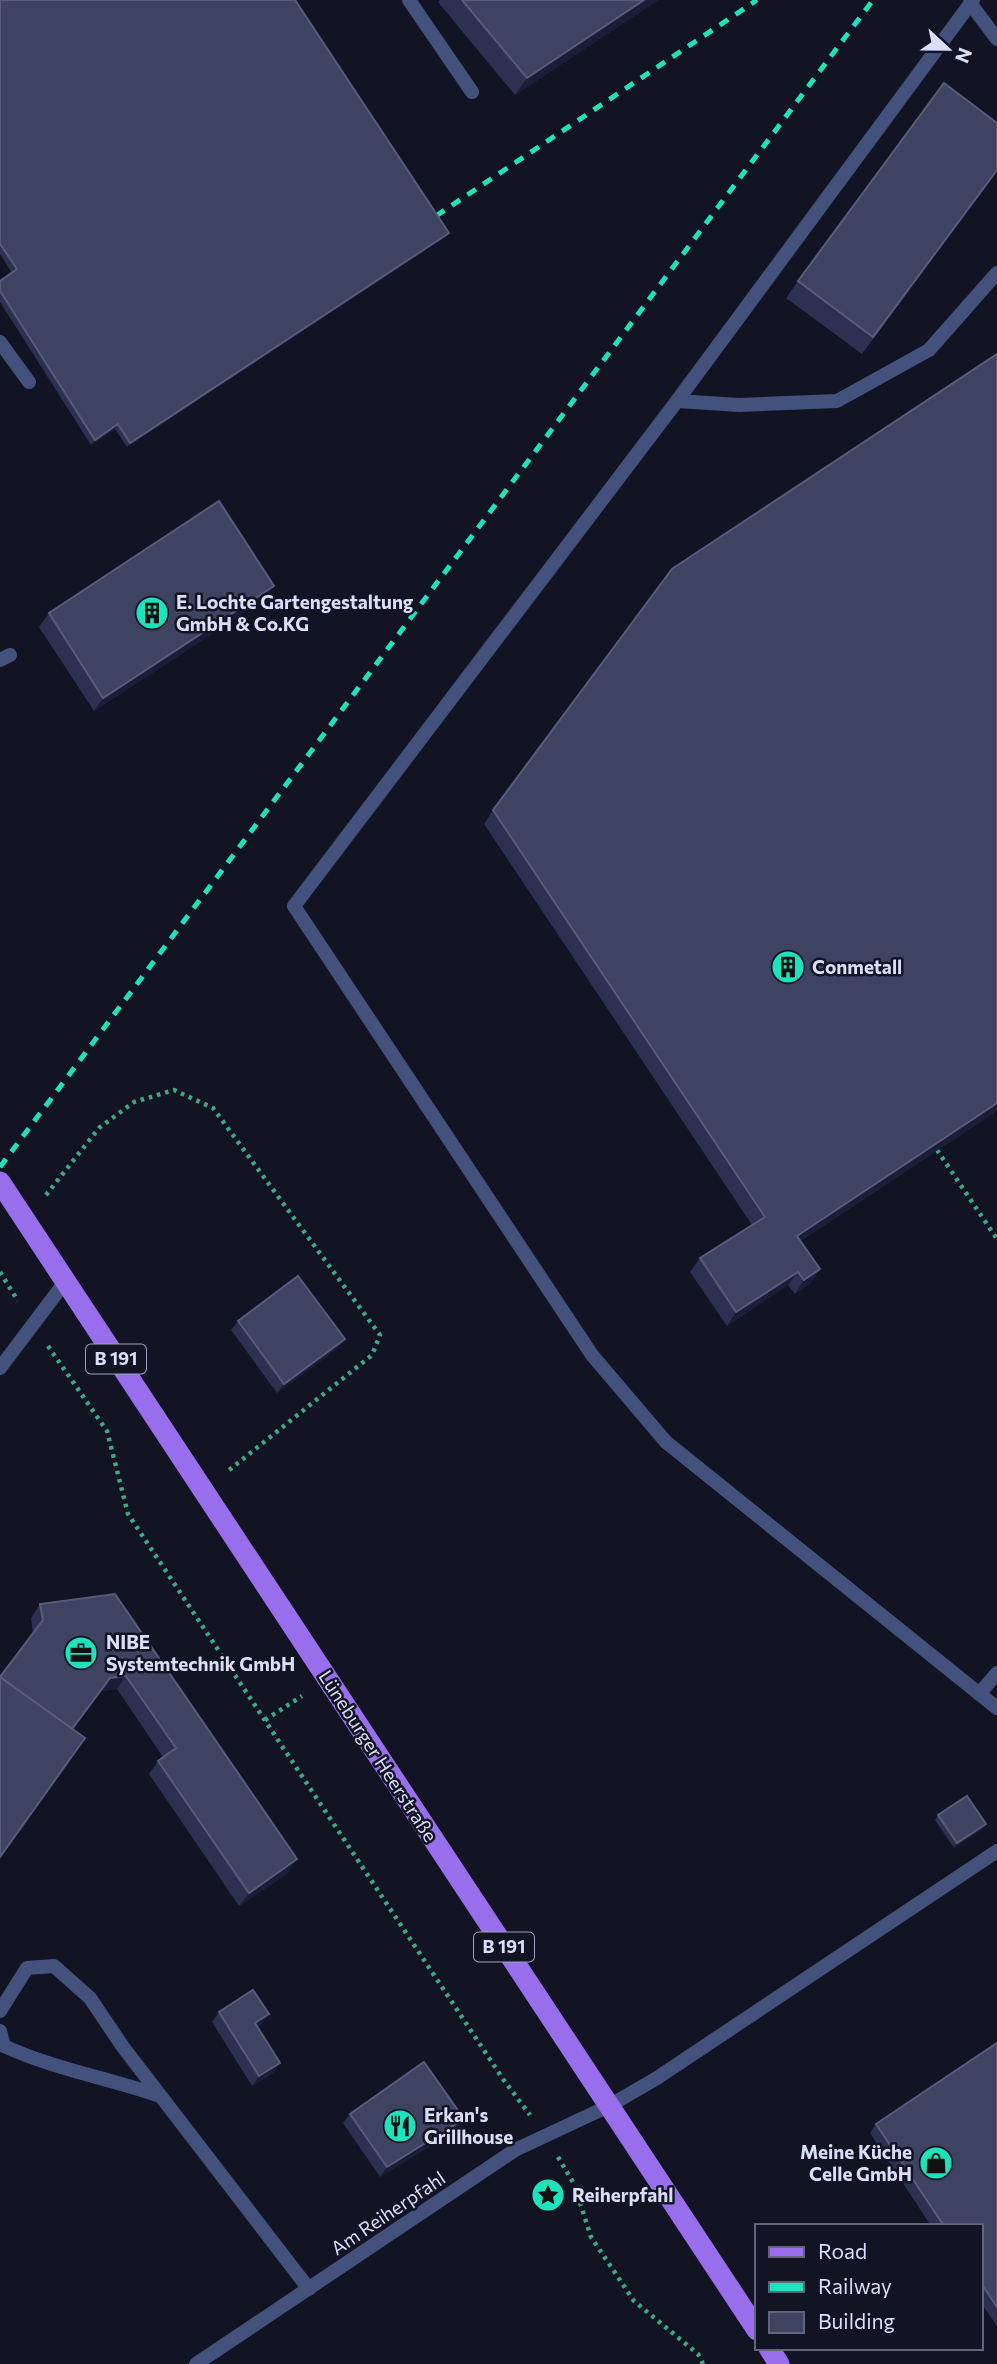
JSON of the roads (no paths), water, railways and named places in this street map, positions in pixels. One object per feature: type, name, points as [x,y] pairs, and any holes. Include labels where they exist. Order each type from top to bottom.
[{"type":"main road","name":"Lüneburger Heerstraße","points":[[0,1182],[755,2327]]},
{"type":"street","points":[[409,0],[472,93]]},
{"type":"street","points":[[997,40],[971,1],[677,401],[294,906],[592,1355],[666,1442],[997,1708]]},
{"type":"street","points":[[677,401],[739,405],[838,401],[929,350],[997,272]]},
{"type":"street","points":[[0,342],[29,382]]},
{"type":"street","points":[[0,1367],[65,1282]]},
{"type":"street","points":[[979,1694],[997,1673]]},
{"type":"street","name":"Am Reiherpfahl","points":[[196,2364],[515,2150],[609,2106],[657,2078],[997,1851]]},
{"type":"street","points":[[0,2011],[27,1968],[54,1966],[90,1998],[122,2047],[309,2290]]},
{"type":"street","points":[[0,2031],[4,2046],[30,2058],[72,2072],[115,2081],[161,2097]]},
{"type":"railway","points":[[436,216],[757,0]]},
{"type":"railway","points":[[0,1167],[873,0]]},
{"type":"place","name":"E. Lochte Gartengestaltung GmbH & Co.KG","points":[[152,613]]},
{"type":"place","name":"Conmetall","points":[[788,967]]},
{"type":"place","name":"NIBE Systemtechnik GmbH","points":[[81,1653]]},
{"type":"place","name":"Erkan's Grillhouse","points":[[400,2126]]},
{"type":"place","name":"Meine Küche Celle GmbH","points":[[936,2163]]},
{"type":"place","name":"Reiherpfahl","points":[[548,2195]]}]
